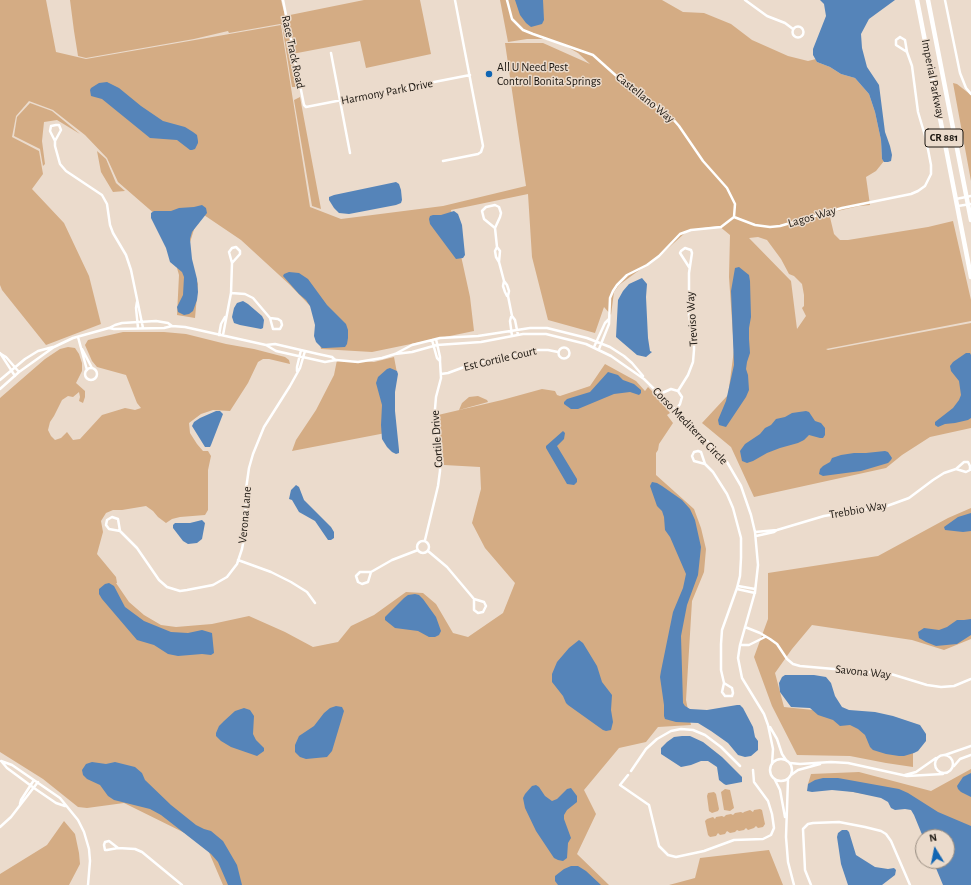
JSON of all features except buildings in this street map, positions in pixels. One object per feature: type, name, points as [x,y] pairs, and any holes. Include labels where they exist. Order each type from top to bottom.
[{"type":"main road","name":"Imperial Parkway","points":[[917,0],[971,276]]},
{"type":"main road","name":"Imperial Parkway","points":[[928,0],[969,197],[971,220]]},
{"type":"street","name":"Race Track Road","points":[[283,0],[304,105]]},
{"type":"street","points":[[443,161],[478,154],[483,146],[455,0]]},
{"type":"street","name":"Castellano Way","points":[[507,0],[512,19],[523,30],[592,55],[631,89],[672,118],[703,161],[727,188],[735,204],[734,217]]},
{"type":"street","points":[[745,0],[767,16],[785,23],[793,29]]},
{"type":"street","points":[[945,0],[960,73],[966,88],[971,94]]},
{"type":"street","points":[[798,27],[801,28],[803,30],[802,36],[798,38],[794,37],[792,34],[793,29],[798,27]]},
{"type":"street","name":"Lagos Way","points":[[734,217],[755,226],[780,226],[842,208],[911,194],[925,186],[931,174],[931,165],[926,139],[918,112],[912,66],[905,40],[900,38],[896,40],[896,45],[907,52]]},
{"type":"street","points":[[331,53],[350,153]]},
{"type":"street","name":"Harmony Park Drive","points":[[304,105],[308,107],[470,75]]},
{"type":"street","points":[[55,141],[61,130],[59,125],[56,124],[51,126],[50,131],[55,141],[60,164],[66,171],[102,195],[107,204],[111,229],[126,255],[131,270],[143,328]]},
{"type":"street","points":[[956,199],[969,197]]},
{"type":"street","points":[[958,206],[970,204]]},
{"type":"street","points":[[495,228],[484,219],[482,211],[486,207],[495,205],[499,207],[501,213],[495,228],[497,246],[500,251],[499,262],[504,281],[503,286],[508,296],[518,335]]},
{"type":"street","points":[[599,349],[609,324],[610,304],[613,291],[621,280],[659,256],[680,234],[690,230],[721,226],[734,217]]},
{"type":"street","points":[[223,335],[231,293],[232,263],[229,252],[232,248],[236,247],[240,251],[240,254],[232,263]]},
{"type":"street","name":"Treviso Way","points":[[676,410],[682,397],[678,391],[686,380],[694,357],[694,338],[689,316],[689,267],[692,253],[691,250],[685,248],[681,251],[681,255],[689,267]]},
{"type":"street","points":[[231,293],[251,297],[270,318],[273,329],[280,329],[282,325],[281,321],[270,318]]},
{"type":"street","points":[[137,301],[136,308],[138,328]]},
{"type":"street","points":[[219,335],[221,324],[227,315]]},
{"type":"street","points":[[512,316],[510,321],[512,336]]},
{"type":"street","points":[[594,347],[605,323],[609,319]]},
{"type":"street","name":"Corso Mediterra Circle","points":[[0,380],[15,367],[45,349],[109,328],[115,324],[137,322],[163,322],[172,326],[223,335],[266,345],[276,351],[325,362],[336,360],[362,361],[382,358],[412,346],[436,339],[478,336],[516,329],[547,328],[574,334],[601,343],[624,356],[637,368],[644,379]]},
{"type":"street","name":"Corso Mediterra Circle","points":[[109,328],[164,328],[172,326]]},
{"type":"street","name":"Corso Mediterra Circle","points":[[395,354],[412,352],[438,345],[481,342],[518,335],[546,334],[594,347],[644,379],[727,462],[745,497],[756,536],[758,565],[756,589],[740,645],[738,658],[742,678],[764,714],[777,739],[782,754],[790,764],[792,770],[789,777],[786,838],[788,862],[794,885]]},
{"type":"street","points":[[78,337],[92,369],[95,370],[97,374],[96,378],[92,380],[88,380],[85,376],[87,370],[82,349]]},
{"type":"street","name":"Cortile Drive","points":[[425,540],[438,486],[440,471],[440,447],[435,409],[441,374],[440,357],[436,339]]},
{"type":"street","name":"Cortile Drive","points":[[432,340],[437,358],[440,361]]},
{"type":"street","name":"Corso Mediterra Circle","points":[[266,345],[275,344],[332,357],[336,360]]},
{"type":"street","name":"Corso Mediterra Circle","points":[[0,389],[19,372],[54,347]]},
{"type":"street","name":"Est Cortile Court","points":[[562,348],[566,348],[569,355],[566,359],[562,359],[558,352],[562,348]]},
{"type":"street","name":"Verona Lane","points":[[297,372],[301,350]]},
{"type":"street","name":"Est Cortile Court","points":[[441,374],[448,373],[474,363],[501,358],[530,350],[548,350],[558,352]]},
{"type":"street","name":"Verona Lane","points":[[120,531],[118,519],[112,517],[107,520],[106,525],[109,529],[120,531],[137,548],[158,580],[167,587],[180,591],[187,590],[217,583],[232,572],[238,560],[245,533],[246,489],[252,456],[264,427],[300,368],[305,351]]},
{"type":"street","points":[[0,354],[6,356],[19,372]]},
{"type":"street","points":[[0,354],[15,376]]},
{"type":"street","points":[[87,370],[92,369]]},
{"type":"street","points":[[660,394],[670,389],[678,391]]},
{"type":"street","points":[[705,464],[694,461],[692,456],[694,452],[701,452],[705,464],[713,472],[727,494],[733,508],[741,538],[742,558],[738,586],[722,630],[720,656],[724,683],[723,694],[727,697],[732,696],[732,688],[724,683]]},
{"type":"street","name":"Trebbio Way","points":[[756,536],[774,532],[824,516],[888,506],[909,498],[944,473],[956,469],[966,461],[970,466],[970,470],[966,472],[956,469]]},
{"type":"street","name":"Trebbio Way","points":[[755,532],[777,530]]},
{"type":"street","name":"Cortile Drive","points":[[418,550],[417,546],[419,542],[425,540]]},
{"type":"street","name":"Cortile Drive","points":[[425,540],[430,545],[428,551]]},
{"type":"street","points":[[371,572],[368,582],[362,584],[358,582],[356,576],[358,573],[363,571],[371,572],[392,560],[418,550],[421,553],[428,551],[446,566],[474,599],[485,604],[486,609],[483,612],[478,613],[474,610],[474,599]]},
{"type":"street","points":[[238,560],[283,578],[307,592],[314,603]]},
{"type":"street","points":[[738,586],[756,589]]},
{"type":"street","points":[[737,590],[755,593]]},
{"type":"street","name":"Savona Way","points":[[745,628],[762,634],[777,644],[787,659],[793,664],[800,666],[891,674],[927,685],[941,687],[954,686],[971,679]]},
{"type":"street","points":[[740,645],[749,645],[765,637]]},
{"type":"street","name":"Corso Mediterra Circle","points":[[768,724],[773,749],[770,770],[772,777],[775,779],[780,790],[786,823]]},
{"type":"street","points":[[631,771],[646,749],[657,739],[665,733],[681,729],[693,730],[705,735],[721,747],[740,766]]},
{"type":"street","points":[[903,775],[916,772],[939,757],[971,746]]},
{"type":"street","points":[[944,755],[951,758],[954,766]]},
{"type":"street","points":[[790,764],[848,763],[903,775],[943,774],[948,773],[960,759],[971,755]]},
{"type":"street","points":[[939,757],[934,765],[937,771],[943,774]]},
{"type":"street","points":[[772,764],[777,760],[787,761]]},
{"type":"street","points":[[0,761],[12,765],[60,798],[78,820],[84,832],[89,849],[90,861],[88,885]]},
{"type":"street","points":[[0,761],[34,788],[65,806]]},
{"type":"street","points":[[775,779],[781,781],[798,770],[824,763]]},
{"type":"street","points":[[628,775],[620,785],[649,805],[659,846],[665,853],[676,856],[704,851],[734,840],[762,839],[771,835],[774,828],[772,814],[768,801],[754,782],[754,770]]},
{"type":"street","points":[[20,804],[34,780]]},
{"type":"street","points":[[0,827],[11,817],[38,782]]},
{"type":"street","points":[[812,885],[805,870],[803,829],[808,824],[838,822],[865,826],[886,834],[892,841],[910,885]]},
{"type":"street","points":[[118,848],[109,842],[106,842],[104,845],[105,850],[118,848],[135,849],[142,852],[182,885]]},
{"type":"shaded area","points":[[0,0],[46,0],[56,52],[86,59],[281,25],[310,207],[341,219],[443,206],[526,186],[505,43],[543,43],[590,64],[578,53],[562,44],[544,39],[527,39],[508,42],[500,0],[662,0],[683,12],[704,13],[731,24],[752,40],[788,56],[808,61],[816,59],[817,62],[830,67],[841,74],[855,78],[869,94],[875,112],[881,140],[882,159],[884,161],[876,171],[866,177],[870,205],[829,213],[834,234],[840,240],[848,240],[928,227],[953,221],[971,300],[971,321],[826,349],[828,350],[971,323],[971,428],[930,437],[902,455],[886,468],[754,497],[731,447],[702,423],[728,395],[734,350],[729,277],[730,235],[719,226],[686,232],[664,252],[619,285],[614,292],[611,315],[604,307],[595,333],[548,320],[532,257],[528,194],[451,210],[470,297],[474,331],[372,352],[321,349],[313,309],[290,285],[241,240],[204,215],[196,223],[187,252],[198,284],[195,318],[177,315],[179,275],[164,222],[118,182],[107,158],[85,135],[53,110],[29,101],[16,116],[12,137],[39,151],[43,174],[32,189],[64,223],[89,276],[101,324],[46,345],[2,290],[0,285]],"holes":[[[758,237],[767,240],[781,259],[789,274],[794,276],[802,284],[804,295],[804,306],[802,308],[806,316],[797,329],[791,281],[749,238]]]},
{"type":"shaded area","points":[[70,0],[281,0],[285,16],[364,0],[420,0],[431,54],[366,68],[360,41],[292,54],[297,87],[292,87],[282,25],[280,24],[229,33],[228,31],[194,39],[86,58],[78,56]]},
{"type":"shaded area","points":[[953,83],[957,84],[971,95],[971,181]]},
{"type":"shaded area","points":[[300,97],[321,209],[312,206],[294,100]]},
{"type":"shaded area","points":[[30,103],[52,111],[80,134],[57,120],[44,122],[42,141],[45,164],[43,166],[40,149],[14,136],[17,117]]},
{"type":"shaded area","points":[[97,151],[106,159],[116,183],[125,191],[113,192],[101,172]]},
{"type":"shaded area","points":[[123,332],[164,332],[186,334],[285,357],[289,360],[290,364],[263,359],[258,362],[248,383],[230,411],[213,410],[201,414],[189,423],[190,433],[197,444],[203,451],[208,451],[211,456],[208,470],[208,510],[205,515],[180,517],[172,519],[166,523],[146,506],[113,510],[106,513],[101,521],[103,532],[97,554],[116,577],[116,583],[129,602],[144,615],[161,625],[176,627],[212,624],[249,616],[285,632],[313,647],[338,642],[351,626],[374,615],[406,592],[423,593],[436,604],[453,633],[468,637],[503,613],[515,583],[485,548],[472,523],[481,489],[480,467],[444,465],[438,415],[542,389],[555,391],[557,395],[560,396],[590,386],[605,364],[636,381],[645,391],[648,387],[654,393],[670,413],[667,415],[673,423],[659,444],[656,453],[656,475],[694,509],[701,528],[706,549],[704,572],[692,601],[686,700],[691,725],[658,727],[646,742],[619,748],[584,790],[596,814],[577,854],[609,885],[223,885],[205,843],[124,803],[87,808],[78,807],[43,779],[0,752],[0,398],[45,359],[60,349],[68,347],[75,348],[79,354],[82,363],[82,371],[76,383],[85,391],[85,397],[83,403],[79,401],[79,392],[73,397],[68,396],[62,400],[50,422],[48,430],[55,440],[61,438],[67,432],[73,440],[80,439],[102,415],[125,408],[135,410],[141,408],[137,403],[126,375],[97,367],[92,361],[85,345],[88,340]]},
{"type":"shaded area","points":[[394,357],[397,373],[393,396],[396,431],[292,451],[296,440],[316,410],[334,375],[337,360],[374,362]]},
{"type":"shaded area","points":[[478,396],[487,400],[488,402],[459,410],[462,403],[469,397]]},
{"type":"shaded area","points":[[971,508],[971,639],[944,650],[912,640],[812,625],[775,673],[784,707],[813,710],[913,744],[913,767],[850,756],[797,755],[772,706],[754,657],[768,619],[768,573],[878,556],[948,518]]},
{"type":"shaded area","points":[[971,769],[971,885],[955,853],[955,829],[937,829],[904,801],[808,784],[811,774],[859,772],[931,791]]},
{"type":"shaded area","points":[[725,789],[730,790],[734,808],[730,811],[724,810],[721,792]]},
{"type":"shaded area","points":[[714,792],[716,794],[719,809],[718,811],[712,813],[709,811],[707,796],[708,793]]},
{"type":"shaded area","points":[[750,810],[753,812],[754,810],[762,810],[765,824],[763,827],[758,828],[756,826],[748,830],[746,828],[744,830],[737,830],[730,833],[727,831],[725,834],[720,835],[718,833],[716,836],[710,837],[708,835],[705,821],[707,819],[713,817],[715,819],[716,817],[724,817],[726,815],[733,815],[741,812],[743,813]]},
{"type":"shaded area","points":[[64,821],[75,834],[80,864],[69,885],[0,885],[0,874],[47,845]]},
{"type":"shaded area","points":[[769,850],[783,885],[669,885],[695,878],[700,858]]},
{"type":"water","points":[[515,0],[543,0],[544,20],[542,24],[531,27],[526,23],[520,15]]},
{"type":"water","points":[[820,0],[895,0],[869,19],[861,34],[862,48],[867,67],[879,85],[885,132],[892,155],[891,161],[884,162],[882,159],[881,140],[875,112],[869,94],[855,78],[841,74],[830,67],[817,62],[813,55],[813,49],[826,16],[824,4]]},
{"type":"water","points":[[107,82],[119,88],[141,106],[163,121],[185,127],[197,135],[198,143],[195,149],[190,150],[177,140],[150,138],[102,99],[91,96],[91,88],[99,83]]},
{"type":"water","points":[[396,182],[399,184],[401,190],[402,200],[401,203],[396,205],[349,214],[339,213],[329,200],[329,197],[334,195]]},
{"type":"water","points":[[202,205],[206,208],[207,213],[192,232],[190,239],[192,259],[197,279],[197,300],[193,311],[184,315],[178,312],[177,307],[183,295],[184,277],[182,272],[170,262],[166,248],[151,218],[151,213],[154,211],[171,211],[179,208]]},
{"type":"water","points":[[454,211],[458,214],[462,225],[465,255],[463,258],[456,259],[430,224],[429,219],[430,216],[433,215],[441,215]]},
{"type":"water","points":[[739,267],[749,275],[750,281],[750,353],[746,369],[749,390],[726,427],[719,425],[718,420],[726,401],[734,365],[731,291],[735,268]]},
{"type":"water","points":[[289,272],[299,273],[308,279],[327,305],[346,324],[348,338],[345,347],[322,348],[316,342],[314,336],[315,325],[310,306],[283,276]]},
{"type":"water","points":[[642,278],[647,284],[646,297],[648,338],[650,351],[652,352],[646,357],[637,355],[616,337],[618,300],[629,284]]},
{"type":"water","points":[[243,301],[262,316],[264,320],[263,328],[261,329],[234,323],[232,317],[234,308],[237,303]]},
{"type":"water","points":[[966,353],[970,353],[971,355],[971,418],[938,427],[935,425],[935,422],[953,408],[961,395],[959,381],[951,371],[950,366],[953,362]]},
{"type":"water","points":[[390,368],[397,371],[398,374],[395,392],[395,411],[399,453],[396,454],[387,447],[382,439],[382,405],[376,383],[378,377]]},
{"type":"water","points":[[608,372],[618,375],[623,380],[634,384],[641,390],[641,393],[639,395],[630,392],[614,394],[578,409],[571,409],[564,404],[567,399],[590,392]]},
{"type":"water","points":[[216,411],[220,411],[223,414],[210,447],[205,447],[192,426],[194,422],[200,418]]},
{"type":"water","points":[[809,412],[815,421],[821,423],[825,428],[825,435],[823,438],[809,435],[798,443],[767,453],[753,461],[747,463],[742,461],[740,451],[745,444],[760,434],[776,419],[785,417],[792,413]]},
{"type":"water","points":[[563,431],[565,433],[564,439],[557,446],[577,479],[577,482],[574,485],[567,484],[546,448],[546,446]]},
{"type":"water","points":[[888,452],[892,458],[888,463],[861,471],[823,476],[819,474],[820,469],[830,462],[832,458],[854,453]]},
{"type":"water","points":[[652,482],[662,486],[682,500],[690,509],[695,520],[701,547],[698,575],[687,605],[681,636],[683,703],[690,709],[707,710],[740,705],[753,727],[755,737],[758,741],[758,750],[751,756],[745,757],[738,755],[728,743],[698,723],[676,722],[665,719],[660,677],[673,612],[683,588],[686,574],[670,537],[665,530],[662,511],[657,506],[650,486]]},
{"type":"water","points":[[296,485],[299,487],[304,500],[331,527],[334,532],[334,538],[328,540],[315,521],[299,512],[292,500],[289,499],[291,490]]},
{"type":"water","points":[[971,513],[971,531],[963,532],[945,530],[944,527],[958,517]]},
{"type":"water","points":[[202,520],[205,523],[202,539],[197,543],[188,544],[183,541],[173,528],[175,523],[190,523]]},
{"type":"water","points":[[109,583],[114,586],[125,607],[144,621],[171,632],[188,633],[202,630],[212,633],[214,653],[211,655],[202,654],[178,656],[168,654],[154,645],[137,640],[99,594],[99,589],[105,584]]},
{"type":"water","points":[[408,595],[419,595],[423,599],[436,617],[441,631],[439,635],[429,637],[418,631],[395,628],[385,620],[385,617],[404,598]]},
{"type":"water","points":[[971,619],[971,635],[957,644],[936,646],[919,638],[918,632],[924,628],[939,630],[947,627],[957,620]]},
{"type":"water","points":[[579,640],[583,643],[597,666],[602,682],[612,695],[611,710],[613,722],[611,730],[603,730],[568,705],[552,682],[552,674],[557,662],[569,648]]},
{"type":"water","points":[[785,675],[814,675],[826,677],[831,683],[835,696],[842,707],[849,710],[875,712],[893,716],[920,725],[926,734],[926,741],[918,751],[904,756],[886,754],[873,750],[870,747],[865,735],[858,729],[850,725],[840,726],[833,720],[818,715],[810,708],[791,707],[780,692],[779,683]]},
{"type":"water","points":[[336,706],[342,707],[344,711],[332,751],[327,757],[306,759],[300,757],[295,752],[295,745],[299,736],[314,726],[330,708]]},
{"type":"water","points":[[244,708],[250,710],[254,716],[253,734],[256,740],[264,748],[264,751],[257,756],[231,747],[216,736],[219,726],[224,721],[235,711]]},
{"type":"water","points":[[690,736],[703,742],[722,757],[742,777],[742,782],[726,785],[724,784],[719,780],[717,767],[708,761],[701,761],[681,767],[661,754],[661,748],[667,742],[674,737]]},
{"type":"water","points":[[92,762],[106,764],[115,762],[135,767],[142,773],[145,780],[171,805],[196,825],[211,831],[223,841],[237,865],[242,885],[228,885],[218,862],[211,854],[161,815],[150,809],[114,800],[108,796],[100,785],[87,779],[83,775],[82,770],[86,764]]},
{"type":"water","points":[[971,773],[971,797],[961,792],[957,786],[963,777]]},
{"type":"water","points":[[823,778],[838,778],[899,789],[938,812],[971,826],[971,885],[943,885],[936,869],[955,869],[955,829],[920,829],[911,810],[895,810],[891,808],[888,802],[881,798],[853,792],[832,790],[807,791],[808,784]]},
{"type":"water","points":[[536,785],[545,796],[552,801],[557,799],[567,789],[571,788],[577,796],[577,802],[567,810],[564,815],[571,838],[568,843],[567,858],[563,861],[554,858],[536,831],[525,808],[523,798],[532,786]]},
{"type":"water","points":[[842,830],[847,830],[849,832],[856,855],[875,867],[888,869],[894,868],[896,870],[895,875],[882,885],[848,885],[841,864],[837,837],[838,833]]},
{"type":"water","points":[[571,866],[578,866],[586,871],[601,885],[558,885],[555,881],[555,876]]},
{"type":"place","name":"All U Need Pest Control Bonita Springs","points":[[489,74]]}]
